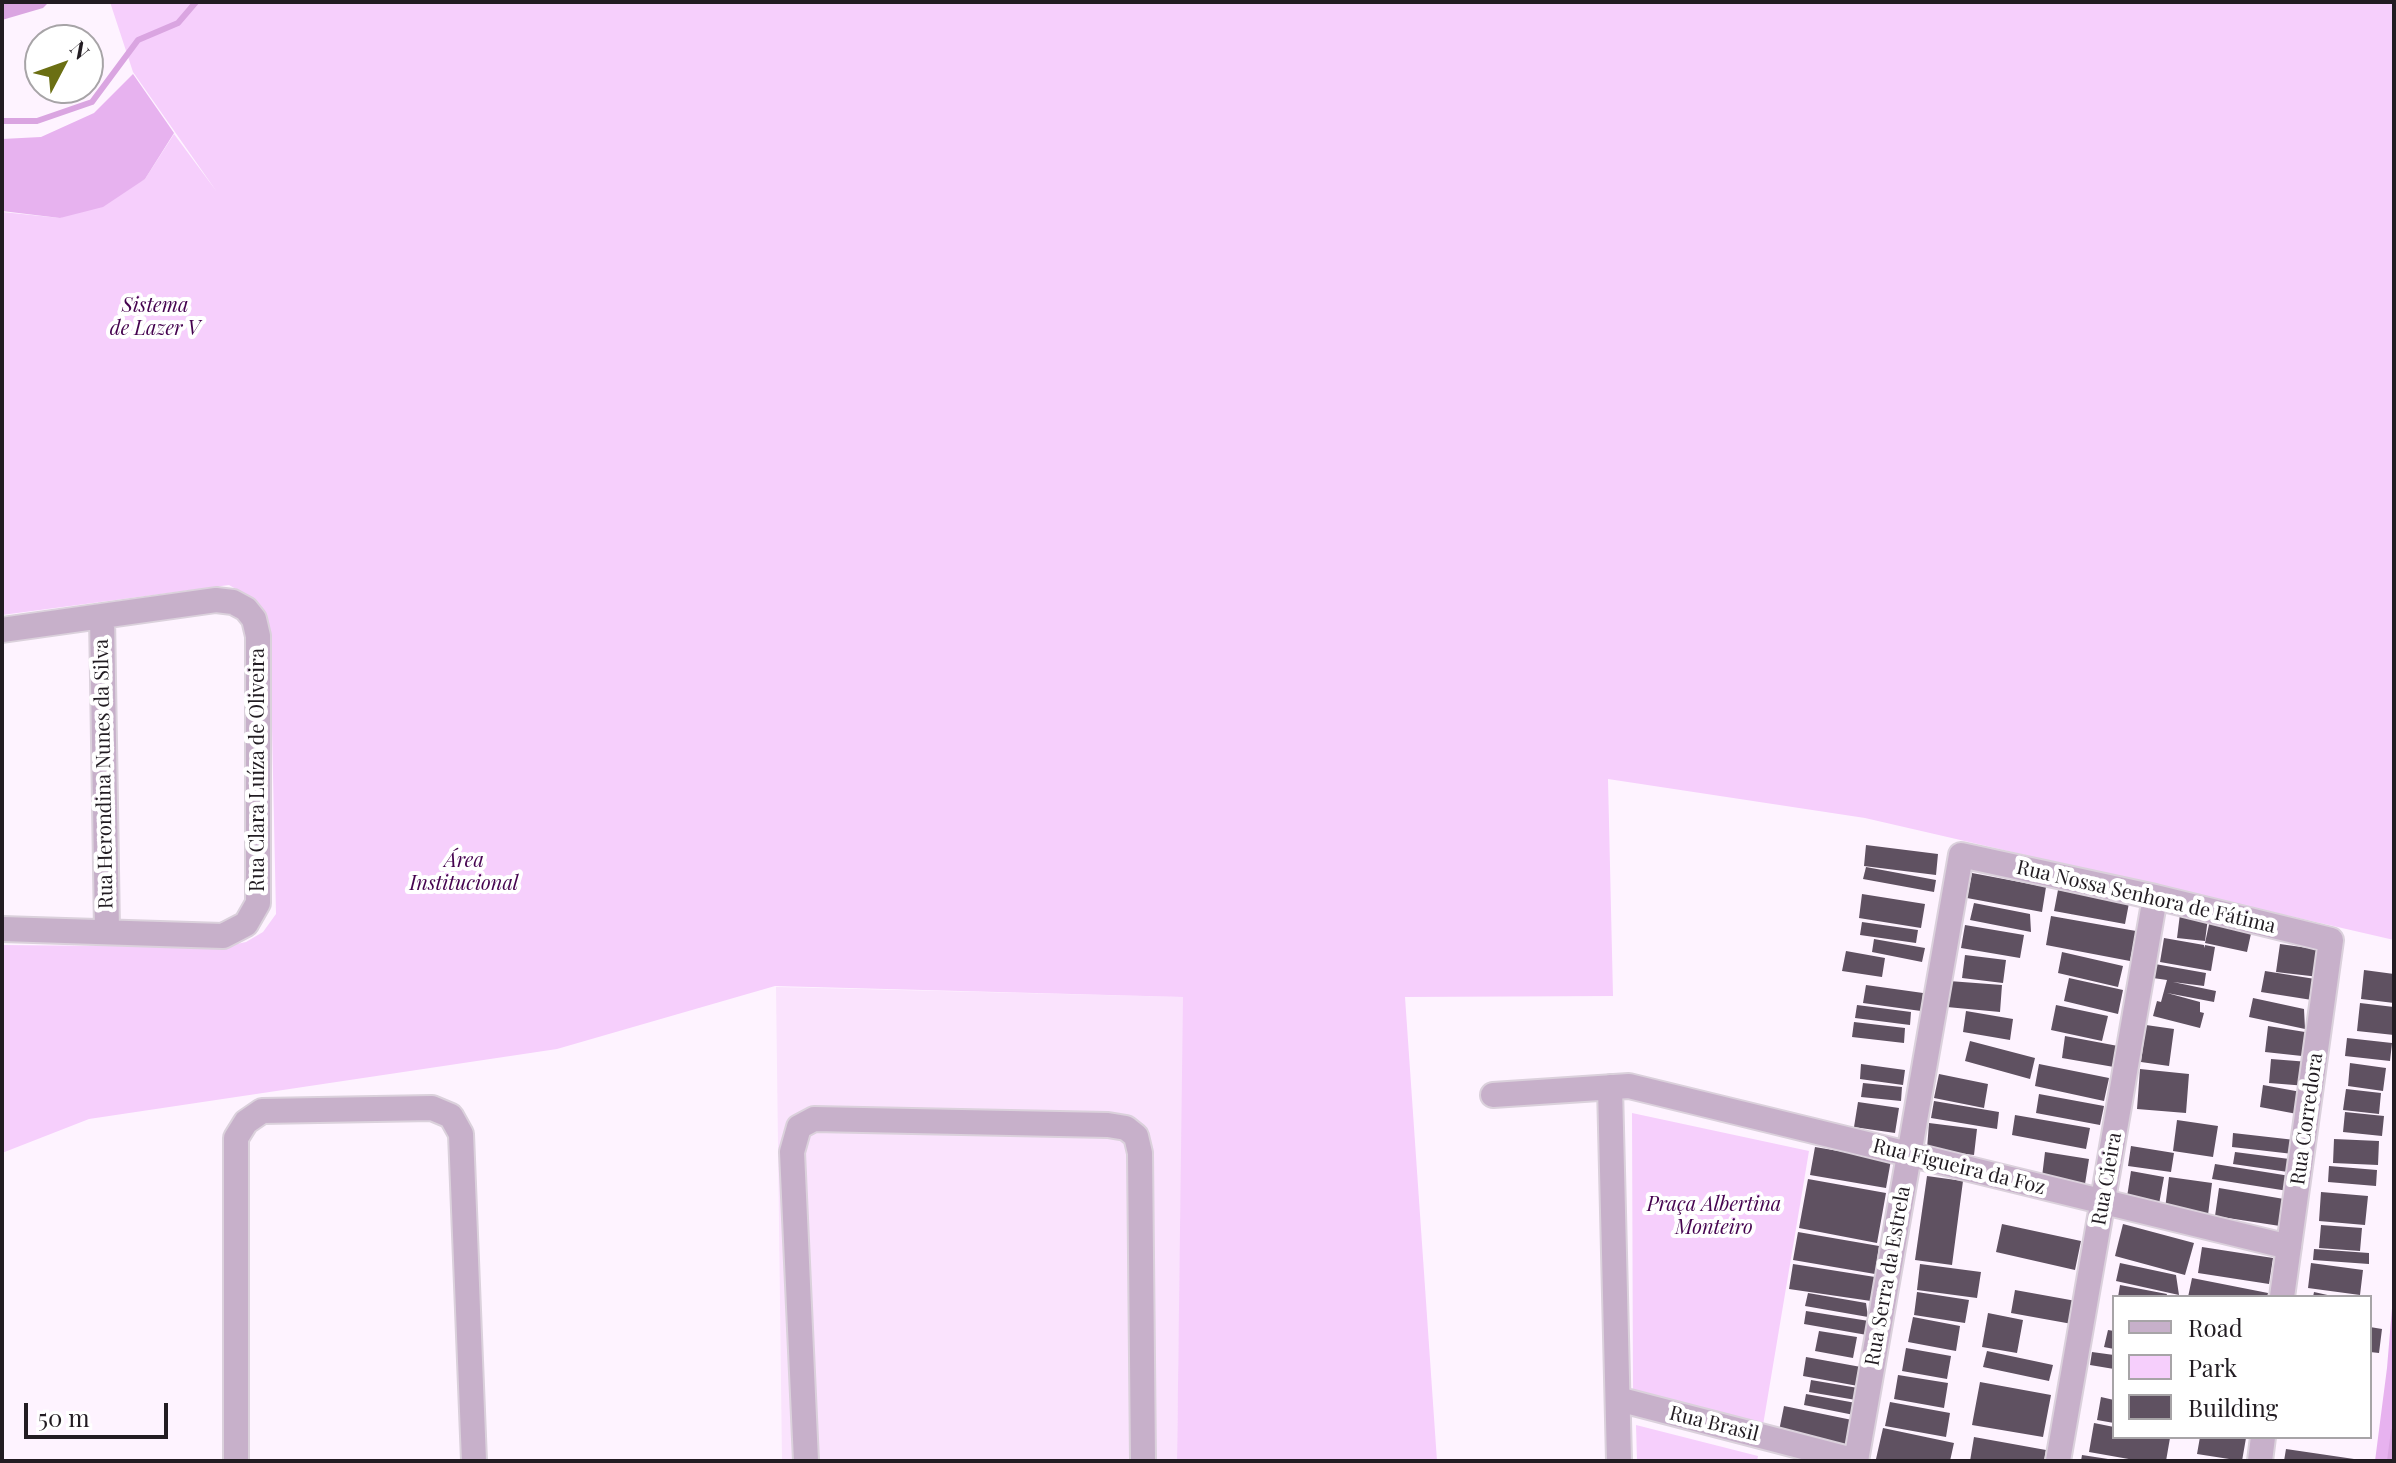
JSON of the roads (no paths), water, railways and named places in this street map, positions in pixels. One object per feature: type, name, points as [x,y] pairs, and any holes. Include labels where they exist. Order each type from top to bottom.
[{"type":"street","name":"Rua Clara Luíza de Oliveira","points":[[2,929],[223,936],[246,924],[258,903],[258,636],[254,619],[246,609],[233,602],[216,600],[102,616]]},
{"type":"street","points":[[2,630],[102,616]]},
{"type":"street","name":"Rua Herondina Nunes da Silva","points":[[102,616],[107,931]]},
{"type":"street","name":"Rua Nossa Senhora de Fátima","points":[[1961,855],[2155,897],[2331,940]]},
{"type":"street","name":"Rua Serra da Estrela","points":[[1856,1461],[1961,855]]},
{"type":"street","name":"Rua Cieira","points":[[2058,1461],[2155,897]]},
{"type":"street","name":"Rua Corredora","points":[[2282,1295],[2331,940]]},
{"type":"street","points":[[1619,1087],[1619,1461]]},
{"type":"street","name":"Rua Figueira da Foz","points":[[1493,1095],[1619,1087],[2289,1247]]},
{"type":"street","points":[[236,1461],[236,1138],[246,1122],[262,1111],[432,1108],[451,1116],[461,1134],[474,1461]]},
{"type":"street","points":[[806,1461],[792,1152],[799,1127],[814,1119],[1108,1125],[1126,1128],[1136,1136],[1140,1153],[1143,1461]]},
{"type":"street","name":"Rua Brasil","points":[[1618,1399],[1856,1461]]},
{"type":"street","points":[[2260,1461],[2263,1439]]},
{"type":"waterway","points":[[2,121],[37,121],[92,102],[138,40],[178,23],[196,2]]},
{"type":"waterway","points":[[2390,1461],[2394,1431]]},
{"type":"park label","name":"Sistema de Lazer V","points":[[155,318]]},
{"type":"park label","name":"Área Institucional","points":[[464,872]]},
{"type":"park label","name":"Praça Albertina Monteiro","points":[[1714,1216]]}]
